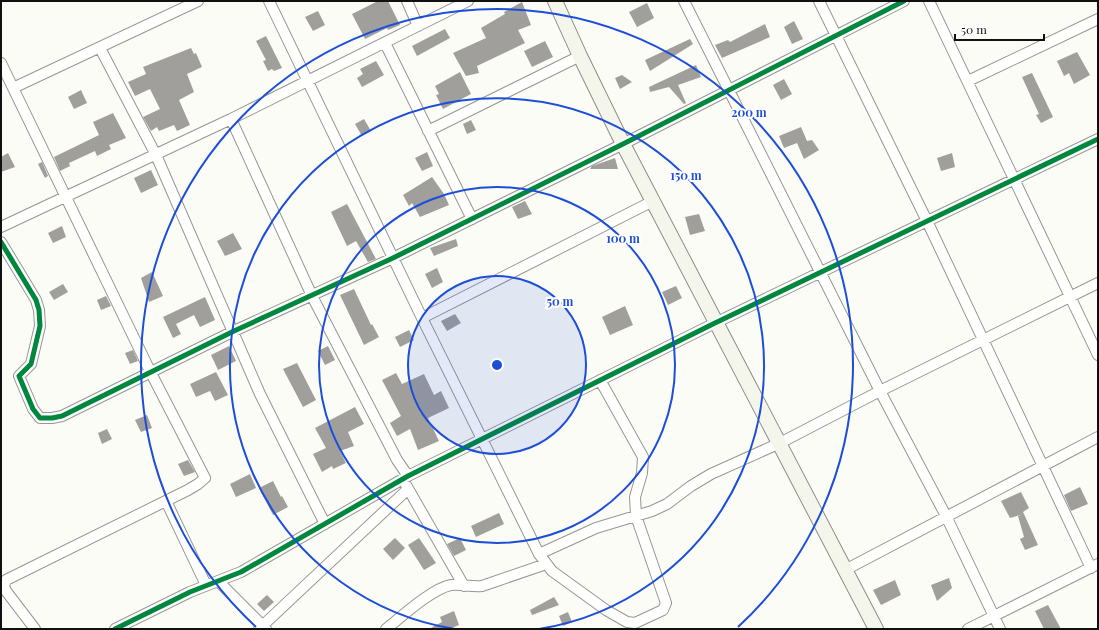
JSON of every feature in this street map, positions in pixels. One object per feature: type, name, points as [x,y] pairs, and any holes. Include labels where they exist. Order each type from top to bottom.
[{"type":"main road","points":[[555,1],[623,144],[654,201],[715,323],[780,443],[876,629]]},
{"type":"street","points":[[13,88],[198,1]]},
{"type":"street","points":[[269,1],[422,318],[539,554],[552,570],[593,600],[627,622],[635,624],[663,610],[666,603],[636,516],[635,497],[644,465],[644,457],[600,380]]},
{"type":"street","points":[[407,1],[418,26]]},
{"type":"street","points":[[1,227],[66,195],[156,155],[231,119],[468,1]]},
{"type":"street","points":[[684,1],[880,391],[946,516],[995,615],[1000,629]]},
{"type":"street","points":[[819,1],[928,222],[1042,466],[1094,566],[968,629]]},
{"type":"street","points":[[1,242],[36,300],[39,310],[40,326],[30,364],[19,376],[33,409],[40,418],[62,416],[150,371],[393,258],[623,144],[904,1]]},
{"type":"street","points":[[929,1],[1098,356]]},
{"type":"street","points":[[968,81],[1098,19]]},
{"type":"street","points":[[385,43],[472,219]]},
{"type":"street","points":[[100,48],[156,155],[234,331],[260,394],[325,524]]},
{"type":"street","points":[[428,131],[580,56]]},
{"type":"street","points":[[1,63],[150,371],[205,478],[198,484],[166,501],[6,580],[4,586],[6,591],[35,629]]},
{"type":"street","points":[[231,119],[312,296],[406,478],[408,489],[464,586]]},
{"type":"street","points":[[115,629],[206,585],[241,572],[406,478],[600,380],[715,323],[1098,139]]},
{"type":"street","points":[[422,318],[654,201]]},
{"type":"street","points":[[539,554],[596,528],[636,516],[666,504],[690,486],[711,474],[780,443],[880,391],[1098,283]]},
{"type":"street","points":[[845,570],[1098,437]]},
{"type":"street","points":[[218,581],[262,628],[408,489]]},
{"type":"street","points":[[166,501],[206,585]]},
{"type":"street","points":[[386,629],[438,589],[452,585],[482,586],[546,564]]},
{"type":"building","points":[[378,1],[388,1],[400,25],[388,30],[387,28],[365,39],[352,14]]},
{"type":"building","points":[[522,2],[531,25],[518,30],[525,43],[477,66],[479,73],[466,76],[453,53],[486,38],[481,28]]},
{"type":"building","points":[[647,3],[654,18],[637,27],[629,12]]},
{"type":"building","points":[[318,11],[325,25],[313,31],[305,17]]},
{"type":"building","points":[[794,21],[803,39],[792,44],[784,27]]},
{"type":"building","points":[[765,24],[770,37],[722,58],[715,45],[728,40],[730,42]]},
{"type":"building","points":[[445,29],[450,38],[417,56],[412,46]]},
{"type":"building","points":[[266,36],[282,68],[274,71],[272,69],[268,71],[263,61],[266,60],[256,41]]},
{"type":"building","points":[[690,39],[693,44],[650,71],[645,60]]},
{"type":"building","points":[[545,41],[553,57],[532,67],[524,51]]},
{"type":"building","points":[[191,48],[194,54],[196,53],[202,67],[187,74],[194,92],[179,100],[190,125],[177,131],[174,125],[159,131],[157,127],[151,131],[143,117],[160,109],[150,89],[135,96],[128,82],[146,74],[143,67]]},
{"type":"building","points":[[1077,52],[1090,75],[1074,84],[1069,73],[1064,76],[1057,61]]},
{"type":"building","points":[[376,61],[384,75],[362,87],[357,78],[363,74],[360,69]]},
{"type":"building","points":[[696,65],[701,77],[678,85],[686,103],[684,104],[669,87],[650,92],[649,87]]},
{"type":"building","points":[[460,72],[471,94],[443,109],[436,95],[439,94],[435,86]]},
{"type":"building","points":[[1032,73],[1053,117],[1041,123],[1036,115],[1039,114],[1022,77]]},
{"type":"building","points":[[622,75],[632,82],[620,89],[615,78]]},
{"type":"building","points":[[784,79],[792,94],[781,100],[773,85]]},
{"type":"building","points":[[81,90],[87,103],[74,109],[68,97]]},
{"type":"building","points":[[113,113],[126,138],[109,145],[111,149],[97,156],[95,151],[69,163],[70,166],[60,171],[54,157],[99,135],[93,122]]},
{"type":"building","points":[[364,119],[371,131],[362,136],[355,124]]},
{"type":"building","points":[[471,120],[476,130],[467,134],[463,124]]},
{"type":"building","points":[[801,127],[807,141],[812,140],[819,150],[804,159],[797,143],[784,148],[779,136]]},
{"type":"building","points":[[427,152],[433,166],[422,171],[415,158]]},
{"type":"building","points":[[8,153],[15,167],[1,172],[1,157]]},
{"type":"building","points":[[952,153],[955,167],[941,171],[937,158]]},
{"type":"building","points":[[615,158],[618,169],[590,169],[592,166]]},
{"type":"building","points":[[42,162],[48,176],[45,178],[38,164]]},
{"type":"building","points":[[151,170],[158,185],[141,193],[134,178]]},
{"type":"building","points":[[432,177],[444,194],[449,205],[420,217],[412,203],[409,206],[403,195]]},
{"type":"building","points":[[525,201],[532,214],[518,219],[512,207]]},
{"type":"building","points":[[347,204],[376,259],[368,262],[356,241],[347,246],[331,212]]},
{"type":"building","points":[[699,214],[705,231],[690,235],[685,217]]},
{"type":"building","points":[[62,226],[66,237],[53,243],[48,233]]},
{"type":"building","points":[[233,233],[242,249],[225,256],[217,241]]},
{"type":"building","points":[[456,239],[458,246],[434,256],[430,248]]},
{"type":"building","points":[[437,268],[443,282],[432,288],[425,274]]},
{"type":"building","points":[[152,272],[163,296],[149,302],[141,278]]},
{"type":"building","points":[[63,284],[68,292],[54,300],[49,292]]},
{"type":"building","points":[[676,286],[682,298],[668,305],[662,292]]},
{"type":"building","points":[[354,289],[371,325],[372,324],[379,337],[364,345],[340,295]]},
{"type":"building","points":[[106,296],[111,306],[101,310],[97,300]]},
{"type":"building","points":[[205,297],[215,320],[200,327],[194,315],[176,324],[181,334],[173,338],[163,317]]},
{"type":"building","points":[[625,306],[633,325],[610,335],[602,317]]},
{"type":"building","points":[[455,314],[461,323],[447,331],[441,321]]},
{"type":"building","points":[[409,330],[414,340],[400,347],[395,337]]},
{"type":"building","points":[[229,346],[236,361],[218,370],[211,355]]},
{"type":"building","points":[[328,346],[335,360],[325,365],[318,351]]},
{"type":"building","points":[[133,350],[138,361],[130,364],[125,353]]},
{"type":"building","points":[[297,363],[316,400],[303,407],[283,369]]},
{"type":"building","points":[[216,372],[228,395],[215,401],[210,391],[196,397],[190,384]]},
{"type":"building","points":[[396,373],[402,384],[424,374],[434,395],[441,391],[449,408],[428,418],[439,441],[418,450],[410,429],[397,436],[390,423],[401,416],[382,380]]},
{"type":"building","points":[[355,407],[364,424],[348,432],[354,446],[340,451],[346,463],[333,469],[332,466],[322,472],[313,454],[326,448],[315,428]]},
{"type":"building","points":[[147,415],[152,428],[141,432],[135,420]]},
{"type":"building","points":[[107,429],[112,439],[102,444],[98,433]]},
{"type":"building","points":[[188,460],[195,472],[184,476],[178,464]]},
{"type":"building","points":[[250,474],[256,488],[236,497],[230,484]]},
{"type":"building","points":[[273,481],[288,507],[273,515],[259,488]]},
{"type":"building","points":[[1080,487],[1088,504],[1071,511],[1064,495]]},
{"type":"building","points":[[1021,492],[1029,508],[1023,512],[1024,514],[1010,518],[1001,501]]},
{"type":"building","points":[[499,513],[504,524],[476,537],[471,526]]},
{"type":"building","points":[[1024,514],[1038,545],[1025,550],[1020,539],[1024,537],[1018,516]]},
{"type":"building","points":[[395,538],[405,548],[393,560],[383,549]]},
{"type":"building","points":[[419,538],[436,563],[424,570],[408,545]]},
{"type":"building","points":[[460,538],[466,550],[454,556],[447,544]]},
{"type":"building","points":[[949,578],[952,588],[937,601],[931,585]]},
{"type":"building","points":[[895,580],[901,595],[881,605],[873,590]]},
{"type":"building","points":[[267,595],[274,602],[264,611],[257,604]]},
{"type":"building","points":[[554,597],[559,605],[532,615],[530,610]]},
{"type":"building","points":[[1048,605],[1061,629],[1044,629],[1035,611]]},
{"type":"building","points":[[454,611],[459,625],[449,629],[429,629],[442,622],[440,617]]},
{"type":"building","points":[[568,612],[572,622],[563,626],[559,616]]},
{"type":"cycle path","points":[[1,242],[36,300],[39,310],[40,326],[31,364],[19,376],[33,409],[40,418],[62,416],[234,331],[393,258],[623,144],[904,1]]},
{"type":"cycle path","points":[[115,629],[190,592],[241,572],[408,476],[715,323],[1098,139]]}]
